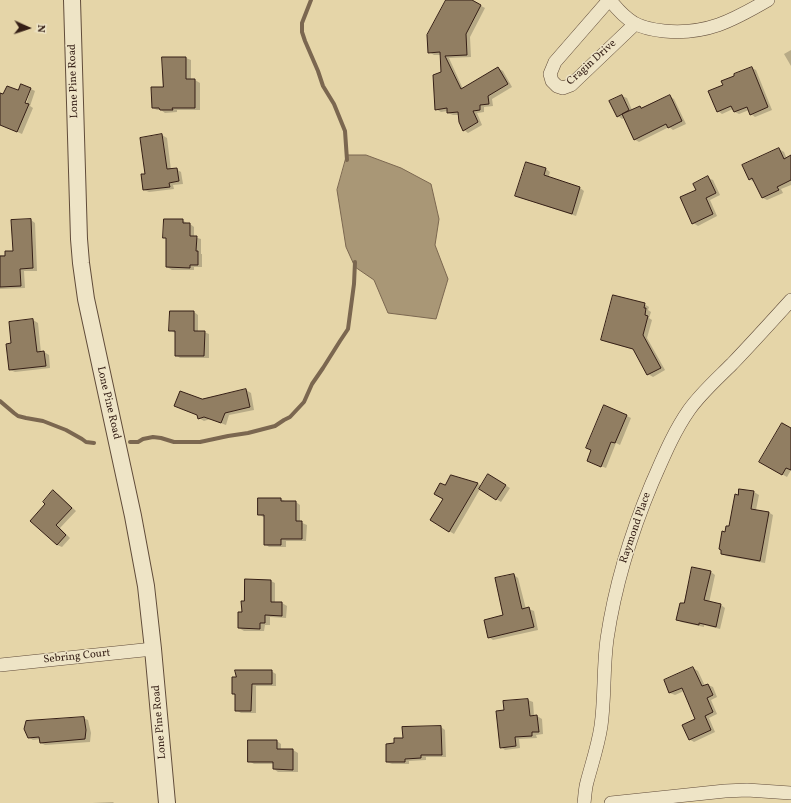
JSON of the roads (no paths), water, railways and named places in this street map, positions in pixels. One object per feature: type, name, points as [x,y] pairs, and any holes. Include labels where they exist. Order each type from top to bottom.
[{"type":"street","name":"Lone Pine Road","points":[[72,0],[77,201],[81,264],[89,313],[141,554],[153,650],[167,803]]},
{"type":"street","name":"Cragin Drive","points":[[635,24],[571,86],[563,88],[557,86],[552,81],[550,74],[555,62],[610,0],[619,11],[635,24],[644,28],[660,31],[678,32],[710,28],[738,17],[768,0]]},
{"type":"street","name":"Raymond Place","points":[[584,803],[586,784],[598,744],[601,726],[607,641],[612,609],[625,556],[643,504],[664,454],[675,432],[690,409],[701,394],[791,300]]},
{"type":"street","name":"Sebring Court","points":[[0,665],[153,650]]},
{"type":"street","points":[[611,803],[725,791],[769,790],[791,792]]},
{"type":"waterway","points":[[311,0],[302,23],[302,32],[323,86],[334,104],[345,131],[347,160]]},
{"type":"waterway","points":[[130,442],[138,442],[143,439],[153,437],[174,442],[200,442],[248,433],[275,426],[290,417],[304,402],[312,384],[348,329],[354,284],[355,262]]},
{"type":"waterway","points":[[0,401],[18,416],[43,421],[66,430],[86,442],[94,443]]}]
